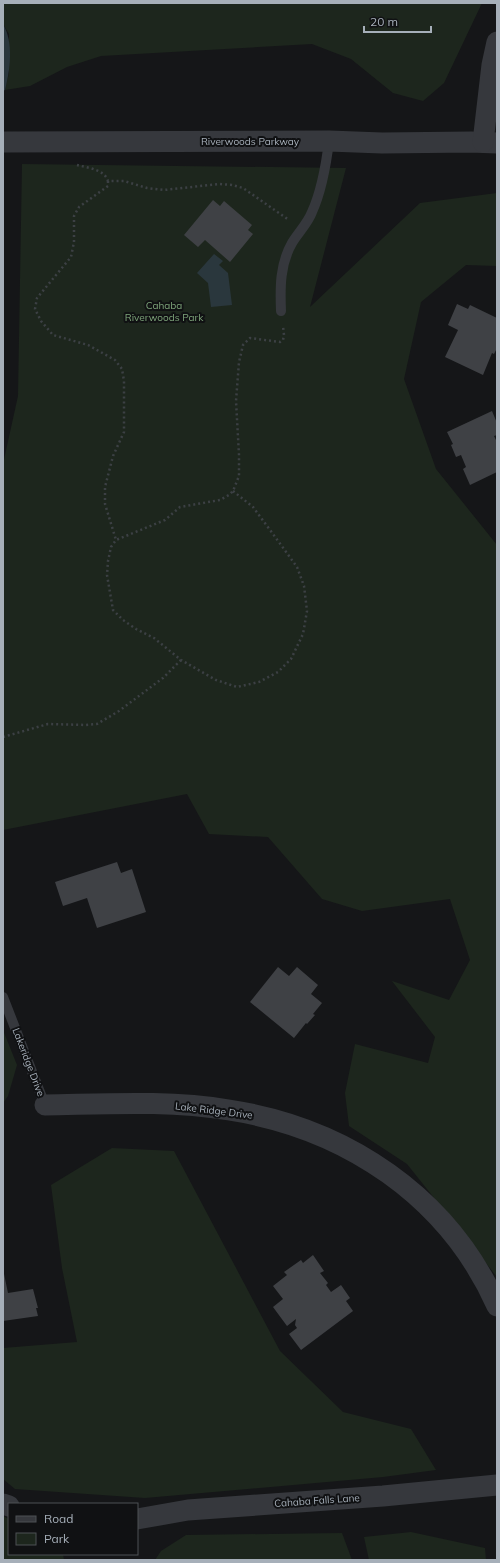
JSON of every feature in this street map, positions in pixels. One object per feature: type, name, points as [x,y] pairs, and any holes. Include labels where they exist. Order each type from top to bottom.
[{"type":"street","points":[[490,143],[492,65],[497,42]]},
{"type":"street","name":"Riverwoods Parkway","points":[[3,142],[329,141],[382,143],[490,143]]},
{"type":"street","name":"Lake Ridge Drive","points":[[45,1105],[172,1104],[228,1110],[270,1118],[319,1134],[352,1150],[378,1166],[403,1184],[440,1218],[468,1253],[497,1306]]},
{"type":"street","name":"Cahaba Falls Lane","points":[[138,1519],[188,1510],[383,1496],[497,1484]]},
{"type":"lane","points":[[281,311],[281,285],[285,256],[312,214],[319,196],[326,168],[329,141]]},
{"type":"lane","name":"Lakeridge Drive","points":[[3,996],[45,1105]]},
{"type":"path","points":[[71,163],[99,171],[106,176],[108,186],[79,207],[76,211],[74,216],[74,242],[70,257],[37,298],[35,309],[41,322],[53,335],[88,345],[115,360],[122,369],[124,381],[124,432],[113,456],[105,487],[105,504],[116,540]]},
{"type":"path","points":[[108,181],[124,181],[147,188],[164,190],[219,184],[232,185],[243,188],[254,194],[301,229]]},
{"type":"path","points":[[233,491],[253,507],[297,567],[304,586],[307,611],[304,634],[290,659],[278,672],[259,682],[237,687],[216,680],[181,660],[154,638],[136,630],[123,620],[113,610],[107,575],[108,561],[111,547],[116,540],[165,520],[180,507],[220,500],[233,491],[239,476],[236,401],[239,362],[243,345],[250,338],[280,342],[283,340],[284,335],[281,311]]},
{"type":"path","points":[[3,737],[48,724],[98,724],[119,711],[163,678],[181,660]]},
{"type":"green space","points":[[3,3],[482,3],[444,83],[423,101],[393,93],[351,59],[312,44],[101,56],[67,67],[30,86],[5,90],[9,73],[9,34],[3,24]]},
{"type":"green space","name":"Cahaba Riverwoods Park","points":[[22,164],[346,168],[310,307],[420,203],[497,193],[497,266],[466,265],[421,302],[404,379],[436,469],[497,545],[497,1277],[407,1164],[349,1126],[345,1093],[355,1044],[428,1063],[435,1037],[392,981],[449,1000],[470,960],[450,899],[362,911],[322,899],[268,837],[209,834],[187,794],[3,830],[3,464],[18,396]]},
{"type":"green space","points":[[3,1030],[17,1065],[8,1096],[3,1103]]},
{"type":"green space","points":[[112,1148],[174,1151],[280,1351],[343,1412],[411,1429],[436,1470],[383,1477],[145,1498],[15,1489],[3,1479],[3,1348],[77,1342],[62,1268],[51,1185]]},
{"type":"green space","points":[[3,1516],[8,1518],[8,1555],[63,1555],[64,1560],[3,1560]]},
{"type":"green space","points":[[411,1532],[485,1548],[486,1560],[369,1560],[364,1537]]},
{"type":"green space","points":[[342,1533],[352,1560],[155,1560],[161,1551],[186,1535]]},
{"type":"shaded area","points":[[3,24],[9,40],[10,57],[7,82],[5,90],[3,91]]},
{"type":"shaded area","points":[[214,254],[223,261],[219,265],[228,273],[232,305],[211,307],[208,283],[197,273]]},
{"type":"building","points":[[213,200],[220,206],[224,201],[252,225],[248,230],[253,234],[230,262],[205,240],[198,247],[184,235]]},
{"type":"building","points":[[457,304],[468,309],[470,305],[497,318],[497,348],[494,354],[492,353],[483,375],[445,357],[458,330],[448,325]]},
{"type":"building","points":[[492,411],[497,423],[497,435],[494,436],[497,442],[497,472],[470,485],[463,469],[466,467],[461,455],[456,457],[451,445],[453,444],[447,432]]},
{"type":"building","points":[[117,862],[121,873],[132,869],[146,912],[97,928],[87,898],[63,906],[55,882]]},
{"type":"building","points":[[278,967],[289,976],[297,967],[318,985],[311,994],[322,1003],[313,1014],[315,1015],[307,1024],[306,1023],[294,1038],[250,1002]]},
{"type":"building","points":[[313,1255],[324,1271],[320,1273],[328,1283],[326,1285],[331,1292],[341,1285],[350,1298],[346,1301],[353,1311],[301,1350],[289,1334],[297,1328],[295,1325],[296,1319],[287,1326],[273,1307],[283,1299],[273,1286],[287,1275],[284,1272],[301,1260],[303,1263]]},
{"type":"building","points":[[3,1269],[8,1293],[33,1289],[38,1308],[36,1308],[38,1316],[3,1321]]}]
